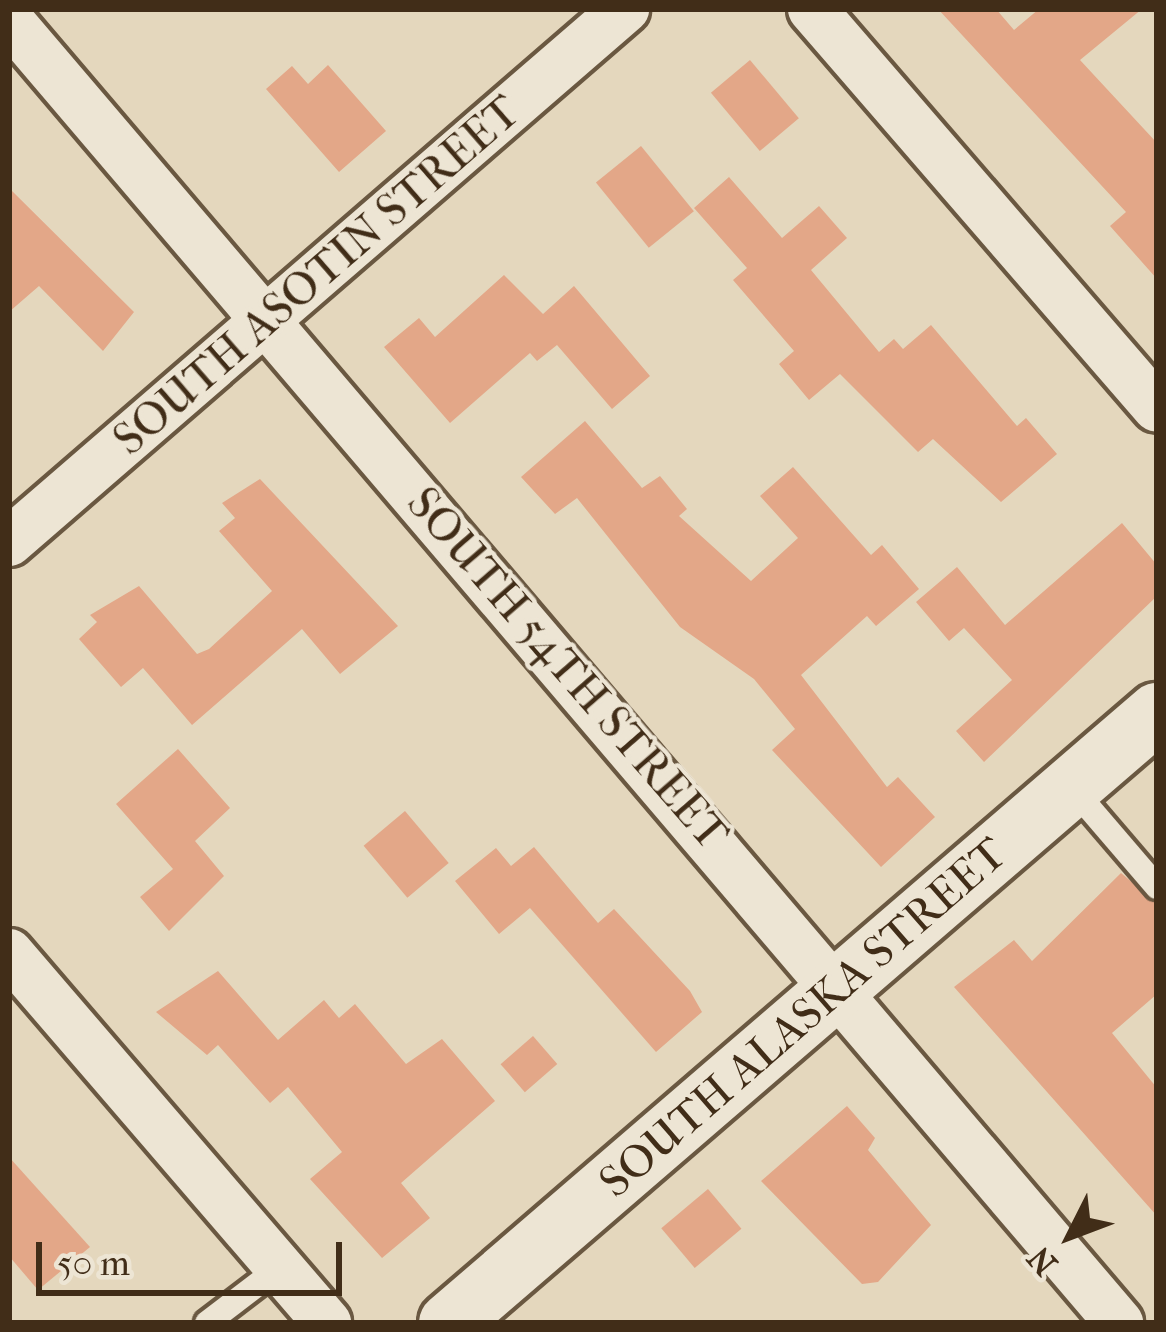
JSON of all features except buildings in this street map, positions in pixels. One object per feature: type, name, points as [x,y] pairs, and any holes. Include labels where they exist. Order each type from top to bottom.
[{"type":"street","name":"SOUTH ASOTIN STREET","points":[[9,542],[625,9]]},
{"type":"street","points":[[812,9],[1157,408]]},
{"type":"street","name":"SOUTH 54TH STREET","points":[[9,20],[839,986],[1119,1323]]},
{"type":"street","name":"SOUTH ALASKA STREET","points":[[448,1323],[1157,713]]},
{"type":"street","points":[[9,953],[327,1323]]},
{"type":"lane","points":[[1071,787],[1157,886]]},
{"type":"lane","points":[[207,1323],[279,1268]]}]
